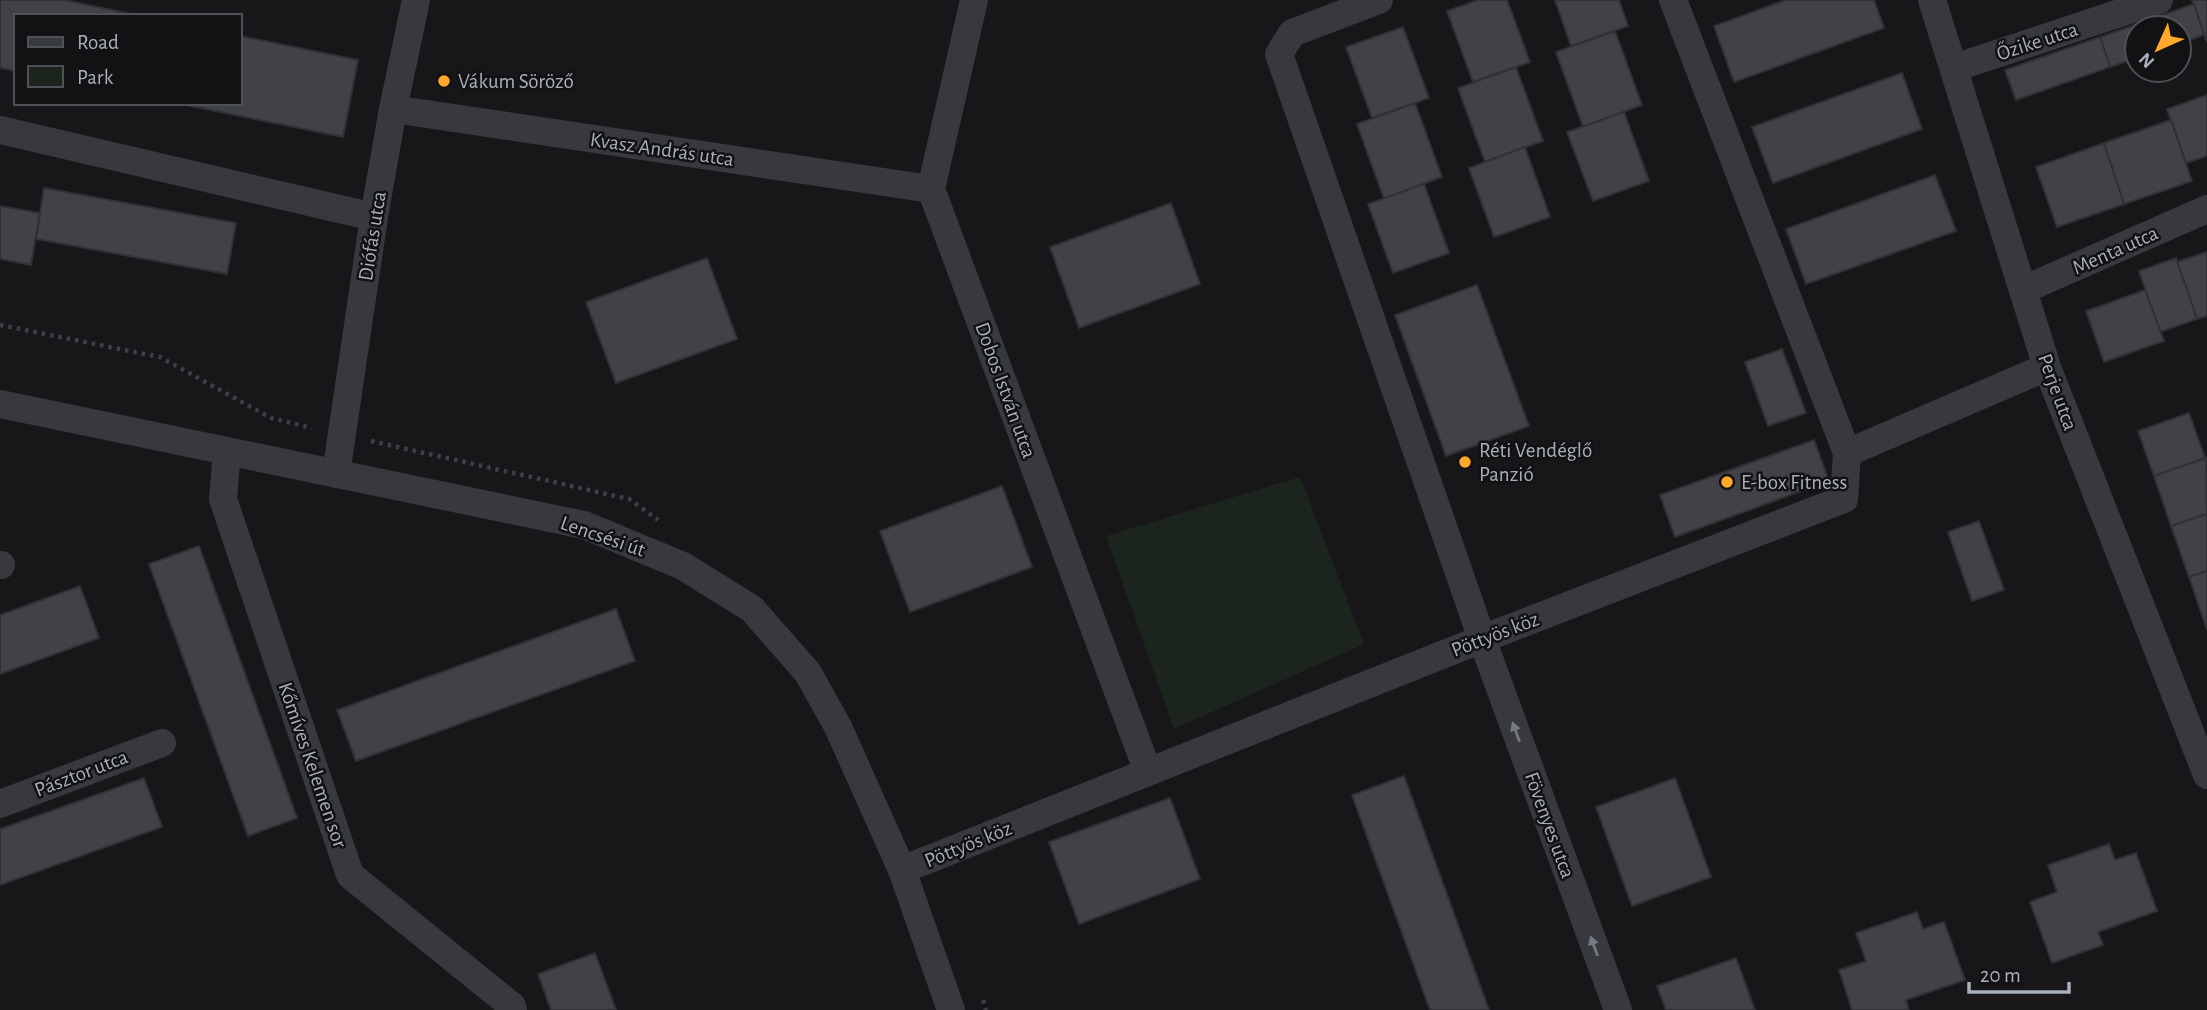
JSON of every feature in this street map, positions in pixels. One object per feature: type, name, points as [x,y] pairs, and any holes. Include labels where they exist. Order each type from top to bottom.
[{"type":"street","name":"Diófás utca","points":[[337,474],[374,217],[416,0]]},
{"type":"street","points":[[931,189],[974,0]]},
{"type":"street","name":"Fövenyes utca","points":[[1379,0],[1292,33],[1279,54],[1482,639],[1618,1010]]},
{"type":"street","points":[[1673,0],[1847,453],[2047,367]]},
{"type":"street","name":"Perje utca","points":[[1932,0],[2047,367],[2206,775]]},
{"type":"street","name":"Őzike utca","points":[[1954,68],[2160,0]]},
{"type":"street","name":"Kvasz András utca","points":[[393,109],[931,189]]},
{"type":"street","points":[[0,130],[374,217]]},
{"type":"street","name":"Dobos István utca","points":[[931,189],[1148,772]]},
{"type":"street","name":"Menta utca","points":[[2023,290],[2207,209]]},
{"type":"street","name":"Lencsési út","points":[[0,404],[584,525],[683,566],[752,609],[808,673],[838,727],[902,870],[951,1010]]},
{"type":"street","name":"Kőmíves Kelemen sor","points":[[227,452],[223,499],[350,875],[512,1006],[513,1010]]},
{"type":"street","name":"Pöttyös köz","points":[[902,870],[1482,639],[1844,499],[1847,453]]},
{"type":"street","name":"Pásztor utca","points":[[0,804],[162,743]]},
{"type":"path","points":[[0,325],[160,357],[271,418],[629,499],[662,523]]},
{"type":"path","points":[[982,997],[986,1010]]},
{"type":"green space","points":[[1300,477],[1364,644],[1174,729],[1106,536]]},
{"type":"building","points":[[0,0],[64,0],[131,14],[14,14],[14,71],[0,68]]},
{"type":"building","points":[[1478,0],[1507,0],[1530,62],[1473,82],[1447,11]]},
{"type":"building","points":[[1555,0],[1619,0],[1628,26],[1571,46]]},
{"type":"building","points":[[1786,0],[1874,0],[1884,28],[1734,82],[1714,26]]},
{"type":"building","points":[[2192,0],[2207,0],[2207,42],[2204,35]]},
{"type":"building","points":[[2194,4],[2204,35],[2193,39],[2193,14],[2166,14]]},
{"type":"building","points":[[1403,27],[1429,98],[1372,118],[1346,47]]},
{"type":"building","points":[[2123,29],[2123,63],[2110,67],[2100,37]]},
{"type":"building","points":[[1615,31],[1642,105],[1583,127],[1556,52]]},
{"type":"building","points":[[242,36],[358,60],[343,137],[186,105],[242,105]]},
{"type":"building","points":[[2100,37],[2110,67],[2016,100],[2005,70]]},
{"type":"building","points":[[1516,67],[1543,141],[1485,162],[1458,88]]},
{"type":"building","points":[[1902,73],[1922,129],[1773,183],[1752,127]]},
{"type":"building","points":[[2207,95],[2207,156],[2186,163],[2167,109]]},
{"type":"building","points":[[1415,103],[1442,177],[1384,199],[1357,124]]},
{"type":"building","points":[[1624,112],[1649,181],[1593,201],[1567,132]]},
{"type":"building","points":[[2171,120],[2192,181],[2124,204],[2104,143]]},
{"type":"building","points":[[2104,143],[2124,204],[2057,227],[2036,167]]},
{"type":"building","points":[[1525,147],[1550,217],[1494,237],[1469,168]]},
{"type":"building","points":[[1935,175],[1956,231],[1806,284],[1786,229]]},
{"type":"building","points":[[1424,184],[1449,253],[1393,273],[1368,204]]},
{"type":"building","points":[[44,188],[236,223],[227,274],[36,239]]},
{"type":"building","points":[[1171,203],[1200,284],[1079,328],[1050,247]]},
{"type":"building","points":[[0,206],[40,213],[31,265],[0,259]]},
{"type":"building","points":[[2207,252],[2207,316],[2197,319],[2177,262]]},
{"type":"building","points":[[707,258],[737,339],[616,383],[586,302]]},
{"type":"building","points":[[2176,258],[2197,319],[2160,332],[2139,271]]},
{"type":"building","points":[[1477,285],[1529,426],[1446,456],[1395,315]]},
{"type":"building","points":[[2145,290],[2164,341],[2104,362],[2086,311]]},
{"type":"building","points":[[1782,349],[1806,413],[1768,426],[1745,362]]},
{"type":"building","points":[[2189,413],[2205,458],[2154,476],[2138,431]]},
{"type":"building","points":[[1814,440],[1829,481],[1675,537],[1660,495]]},
{"type":"building","points":[[2206,458],[2207,514],[2171,526],[2154,476]]},
{"type":"building","points":[[1002,486],[1032,567],[910,612],[880,531]]},
{"type":"building","points":[[2207,514],[2207,571],[2189,577],[2171,526]]},
{"type":"building","points":[[1979,521],[2004,590],[1972,601],[1948,532]]},
{"type":"building","points":[[199,546],[297,818],[248,836],[149,564]]},
{"type":"building","points":[[2207,571],[2207,630],[2189,577]]},
{"type":"building","points":[[80,586],[99,638],[0,674],[0,615]]},
{"type":"building","points":[[616,609],[635,661],[356,761],[337,710]]},
{"type":"building","points":[[1404,776],[1489,1010],[1430,1010],[1352,795]]},
{"type":"building","points":[[144,778],[162,827],[0,885],[0,829]]},
{"type":"building","points":[[1675,778],[1711,877],[1632,906],[1596,807]]},
{"type":"building","points":[[1170,798],[1200,879],[1079,924],[1049,842]]},
{"type":"building","points":[[2109,844],[2115,860],[2136,853],[2157,911],[2098,932],[2103,945],[2052,963],[2030,902],[2057,892],[2048,865]]},
{"type":"building","points":[[1917,912],[1923,929],[1944,922],[1965,980],[1906,1000],[1909,1010],[1852,1010],[1839,970],[1866,961],[1856,933]]},
{"type":"building","points":[[595,953],[616,1010],[551,1010],[538,974]]},
{"type":"building","points":[[1736,958],[1755,1010],[1666,1010],[1657,986]]},
{"type":"place","name":"Vákum Söröző","points":[[444,81]]},
{"type":"place","name":"Réti Vendéglő Panzió","points":[[1465,462]]},
{"type":"place","name":"E-box Fitness","points":[[1727,482]]}]
